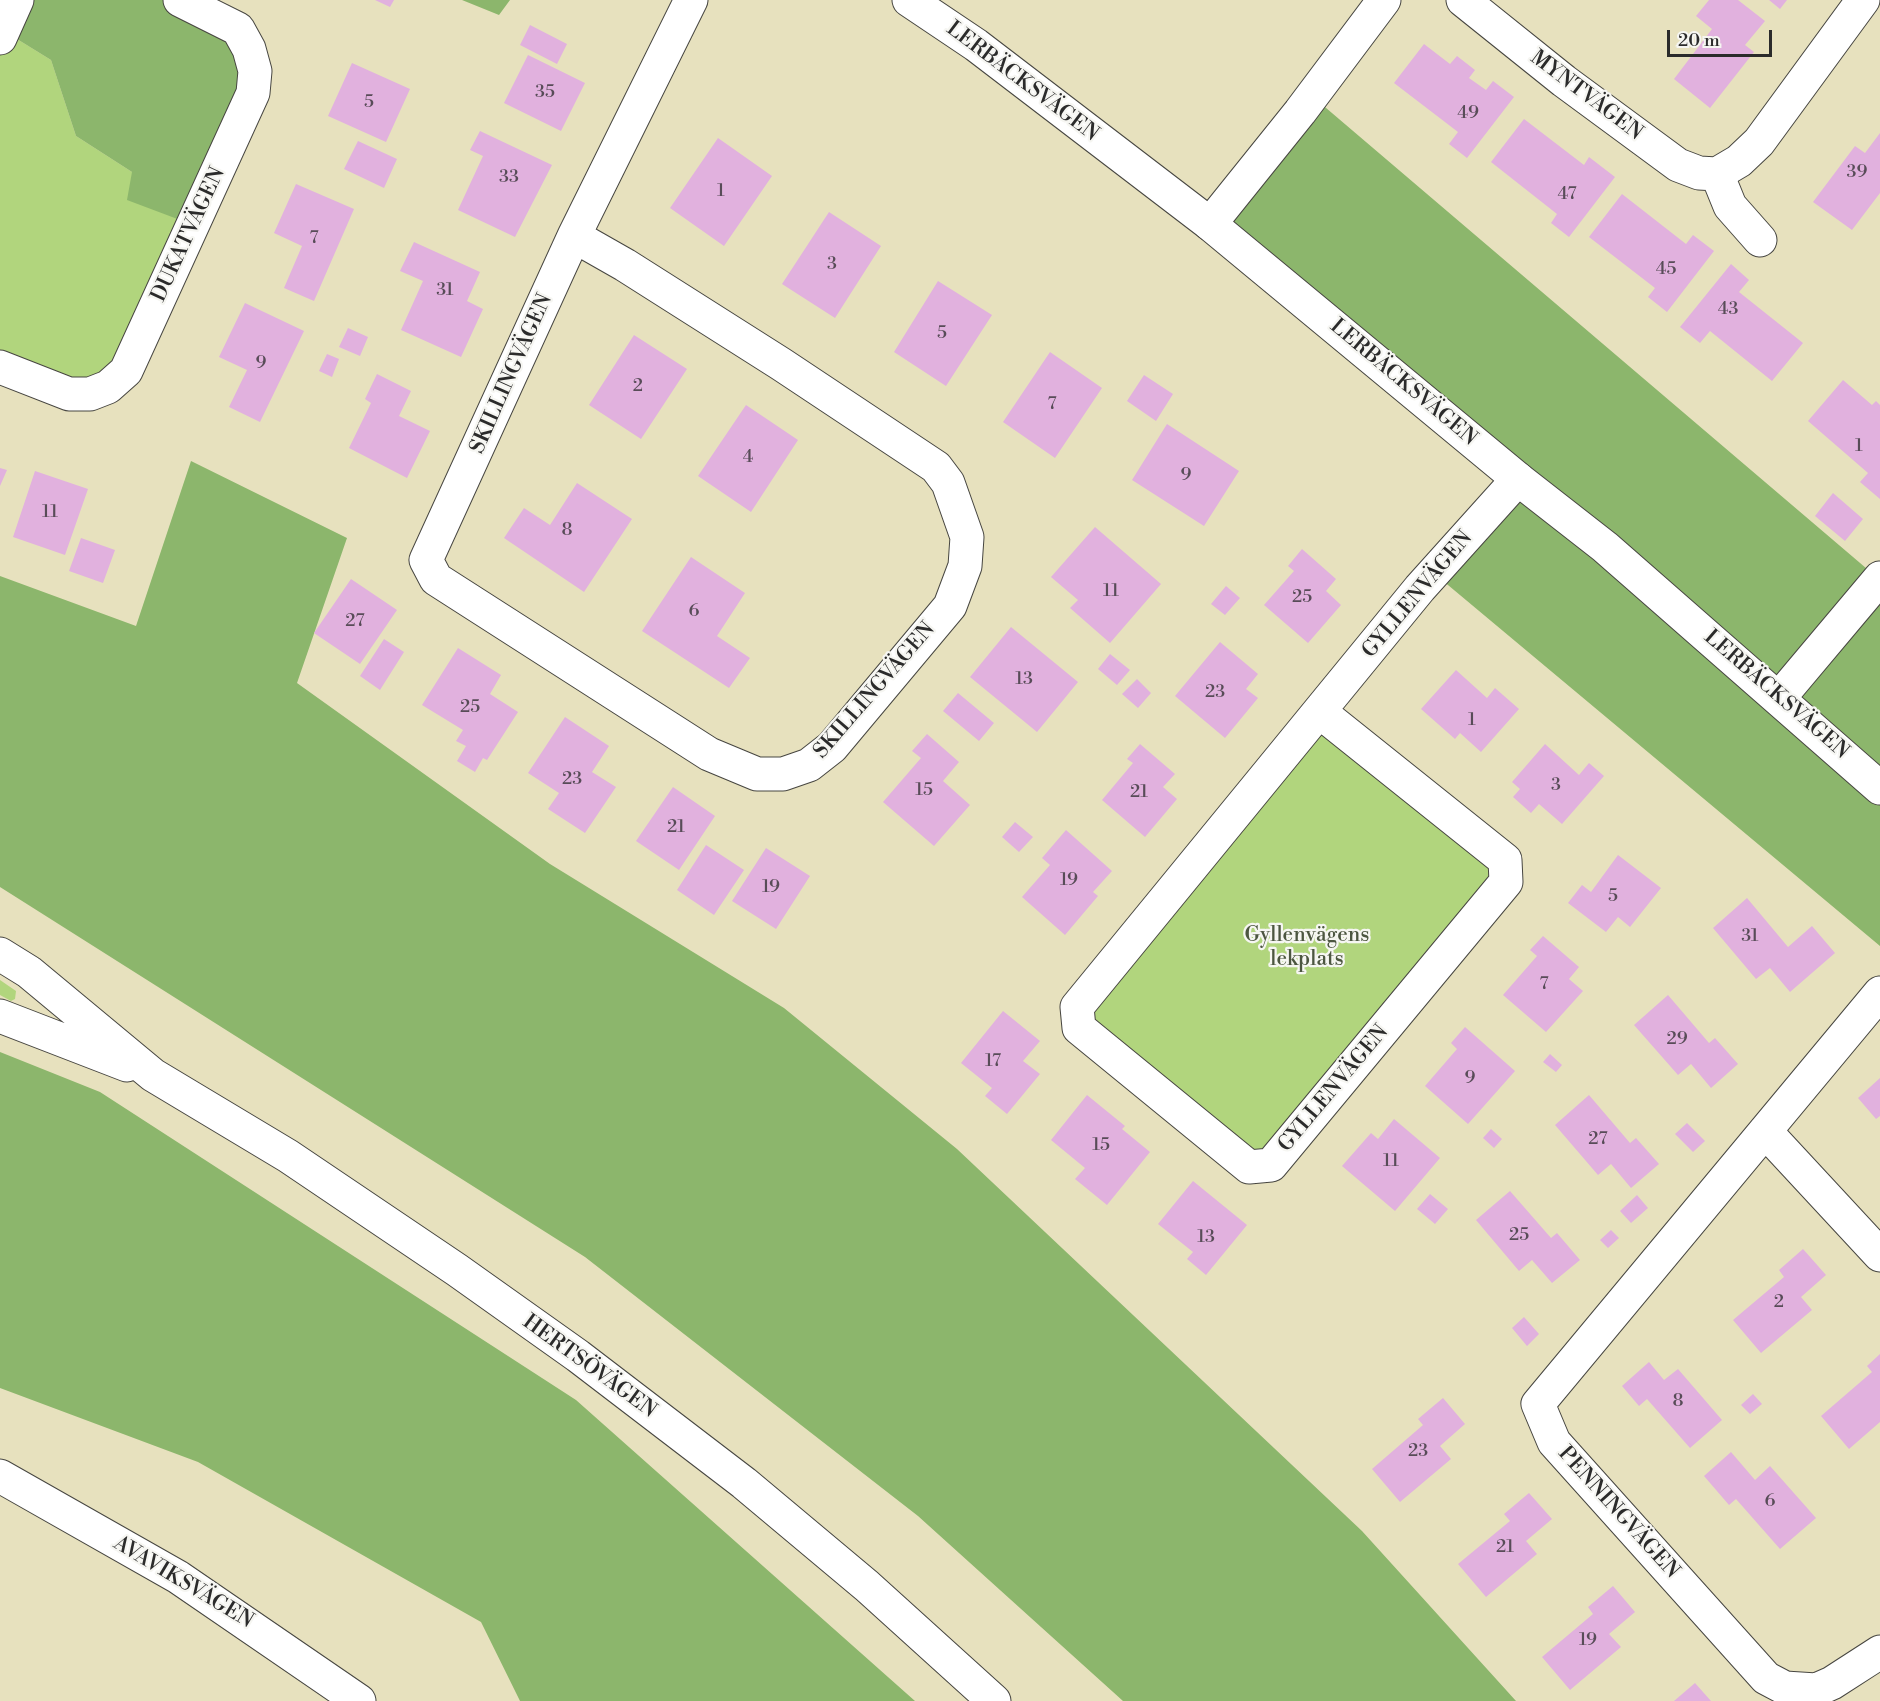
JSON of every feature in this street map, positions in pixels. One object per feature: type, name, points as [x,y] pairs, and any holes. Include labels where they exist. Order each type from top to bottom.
[{"type":"street","points":[[0,38],[17,0]]},
{"type":"street","name":"DUKATVÄGEN","points":[[0,367],[69,394],[90,394],[108,387],[126,371],[253,93],[255,71],[249,50],[238,29],[180,0]]},
{"type":"street","name":"SKILLINGVÄGEN","points":[[574,236],[625,265],[781,364],[936,467],[948,483],[967,537],[965,566],[950,606],[832,747],[809,765],[783,774],[757,774],[709,754],[436,579],[426,560],[574,236],[692,0]]},
{"type":"street","name":"LERBÄCKSVÄGEN","points":[[909,0],[976,45],[1210,224],[1518,479],[1605,547],[1880,788]]},
{"type":"street","points":[[1210,224],[1300,112],[1383,0]]},
{"type":"street","name":"MYNTVÄGEN","points":[[1464,0],[1564,81],[1678,165],[1699,173],[1717,174]]},
{"type":"street","points":[[1760,240],[1730,206],[1717,174],[1740,161],[1759,142],[1863,0]]},
{"type":"street","name":"GYLLENVÄGEN","points":[[1320,712],[1505,860],[1506,882],[1271,1165],[1249,1167],[1079,1028],[1077,1007],[1420,588],[1518,479]]},
{"type":"street","points":[[1779,698],[1880,578]]},
{"type":"street","name":"HERTSÖVÄGEN","points":[[0,954],[29,972],[153,1075],[288,1156],[457,1270],[578,1356],[744,1483],[867,1586],[994,1701]]},
{"type":"street","name":"PENNINGVÄGEN","points":[[1880,993],[1538,1404],[1554,1442],[1766,1678],[1785,1688],[1816,1690],[1832,1683],[1880,1652]]},
{"type":"street","name":"HERTSÖVÄGEN","points":[[0,1016],[153,1075]]},
{"type":"street","points":[[1765,1131],[1880,1255]]},
{"type":"street","name":"AVAVIKSVÄGEN","points":[[0,1476],[178,1577],[359,1701]]},
{"type":"green space","points":[[15,0],[188,0],[251,45],[196,226],[127,200],[132,172],[76,136],[51,60],[4,31]]},
{"type":"green space","points":[[462,0],[510,0],[499,15]]},
{"type":"green space","points":[[4,31],[51,60],[76,136],[132,172],[196,226],[115,383],[0,370],[0,40]]},
{"type":"green space","points":[[1312,96],[1880,580],[1880,946],[1436,575],[1518,482],[1210,224]]},
{"type":"green space","points":[[191,461],[347,538],[297,683],[550,864],[784,1008],[957,1149],[1362,1531],[1516,1701],[1123,1701],[918,1516],[585,1257],[0,887],[0,576],[136,626]]},
{"type":"green space","name":"Gyllenvägens lekplats","points":[[1324,714],[1505,862],[1251,1169],[1081,1028]]},
{"type":"green space","points":[[0,980],[16,991],[15,999],[11,1001],[0,995]]},
{"type":"green space","points":[[0,1052],[100,1092],[576,1400],[915,1701],[520,1701],[481,1622],[198,1462],[0,1388]]},
{"type":"building","points":[[375,0],[394,0],[390,7]]},
{"type":"building","points":[[1709,0],[1738,0],[1765,21],[1745,45],[1754,52],[1710,108],[1674,79],[1712,29],[1696,16]]},
{"type":"building","points":[[1769,0],[1787,0],[1780,9]]},
{"type":"building","points":[[530,25],[567,44],[557,64],[520,45]]},
{"type":"building","points":[[1424,44],[1450,64],[1457,56],[1475,70],[1469,78],[1486,90],[1493,81],[1514,97],[1467,158],[1449,144],[1458,132],[1394,83]]},
{"type":"building","points":[[528,55],[585,83],[561,131],[504,103]]},
{"type":"building","points":[[352,63],[410,89],[386,142],[328,116]]},
{"type":"building","points":[[1524,119],[1584,165],[1589,157],[1615,177],[1569,237],[1551,223],[1557,214],[1491,162]]},
{"type":"building","points":[[480,131],[552,165],[515,237],[458,210],[483,156],[470,150]]},
{"type":"building","points":[[1880,133],[1880,193],[1852,230],[1813,202],[1855,146],[1865,153]]},
{"type":"building","points":[[718,138],[772,176],[724,246],[670,208]]},
{"type":"building","points":[[358,141],[397,159],[384,188],[344,169]]},
{"type":"building","points":[[296,184],[354,209],[314,301],[284,288],[302,246],[274,233]]},
{"type":"building","points":[[1622,194],[1686,244],[1693,235],[1714,251],[1667,312],[1648,297],[1655,288],[1589,237]]},
{"type":"building","points":[[829,212],[881,246],[835,318],[782,284]]},
{"type":"building","points":[[414,242],[480,272],[467,301],[483,309],[461,357],[401,330],[423,281],[400,271]]},
{"type":"building","points":[[1731,264],[1749,280],[1739,292],[1803,343],[1772,381],[1710,331],[1700,343],[1680,327]]},
{"type":"building","points":[[938,281],[992,315],[946,386],[894,352]]},
{"type":"building","points":[[245,303],[304,331],[260,422],[229,407],[247,370],[219,357]]},
{"type":"building","points":[[348,328],[368,337],[360,356],[339,347]]},
{"type":"building","points":[[634,335],[687,369],[641,439],[589,405]]},
{"type":"building","points":[[1050,352],[1102,388],[1055,458],[1003,422]]},
{"type":"building","points":[[327,354],[339,359],[332,377],[319,371]]},
{"type":"building","points":[[377,374],[411,391],[399,416],[430,431],[407,478],[349,448],[371,403],[365,399]]},
{"type":"building","points":[[1144,375],[1173,394],[1156,421],[1127,401]]},
{"type":"building","points":[[1843,380],[1872,405],[1876,401],[1880,405],[1880,499],[1860,482],[1868,473],[1808,421]]},
{"type":"building","points":[[746,405],[798,440],[751,512],[698,476]]},
{"type":"building","points":[[1167,424],[1239,471],[1204,526],[1132,480]]},
{"type":"building","points":[[0,468],[7,470],[0,486]]},
{"type":"building","points":[[35,471],[88,489],[65,555],[13,537]]},
{"type":"building","points":[[577,483],[632,519],[584,592],[504,538],[524,508],[550,525]]},
{"type":"building","points":[[1833,493],[1863,519],[1845,541],[1815,516]]},
{"type":"building","points":[[1095,527],[1161,584],[1110,643],[1070,608],[1078,600],[1051,577]]},
{"type":"building","points":[[81,538],[115,550],[103,583],[69,571]]},
{"type":"building","points":[[1302,549],[1336,579],[1326,591],[1341,605],[1308,643],[1264,605],[1294,571],[1288,566]]},
{"type":"building","points":[[691,557],[745,593],[717,636],[750,658],[729,688],[642,631]]},
{"type":"building","points":[[351,579],[397,610],[360,664],[314,633]]},
{"type":"building","points":[[1226,586],[1240,598],[1225,615],[1211,604]]},
{"type":"building","points":[[1011,627],[1078,682],[1037,732],[970,677]]},
{"type":"building","points":[[384,639],[404,652],[380,690],[360,676]]},
{"type":"building","points":[[1220,642],[1258,674],[1246,689],[1258,698],[1225,738],[1175,696]]},
{"type":"building","points":[[458,648],[501,675],[490,694],[518,712],[487,760],[483,758],[475,772],[457,761],[466,746],[456,741],[463,730],[422,705]]},
{"type":"building","points":[[1110,654],[1130,670],[1117,685],[1098,669]]},
{"type":"building","points":[[1456,670],[1487,698],[1495,688],[1519,709],[1481,752],[1460,733],[1455,739],[1421,709]]},
{"type":"building","points":[[1137,679],[1151,693],[1138,708],[1122,694]]},
{"type":"building","points":[[958,693],[994,723],[979,741],[943,711]]},
{"type":"building","points":[[565,717],[609,746],[592,772],[616,787],[585,833],[548,809],[559,793],[528,773]]},
{"type":"building","points":[[927,734],[959,762],[943,781],[970,805],[934,846],[883,802],[921,758],[912,751]]},
{"type":"building","points":[[1140,744],[1175,774],[1163,787],[1177,799],[1145,837],[1102,800],[1133,763],[1127,759]]},
{"type":"building","points":[[1545,744],[1579,775],[1589,763],[1604,776],[1562,824],[1539,804],[1531,813],[1513,797],[1520,789],[1512,782]]},
{"type":"building","points":[[673,787],[715,816],[679,870],[636,841]]},
{"type":"building","points":[[1015,822],[1033,837],[1019,852],[1002,837]]},
{"type":"building","points":[[1066,830],[1112,871],[1093,892],[1098,896],[1065,935],[1022,897],[1050,865],[1042,858]]},
{"type":"building","points":[[706,845],[744,870],[714,915],[677,890]]},
{"type":"building","points":[[766,848],[810,876],[776,929],[732,901]]},
{"type":"building","points":[[1618,855],[1661,888],[1630,927],[1618,917],[1606,932],[1568,903],[1582,885],[1591,892]]},
{"type":"building","points":[[1747,898],[1788,947],[1812,926],[1835,953],[1790,992],[1770,968],[1756,979],[1713,928]]},
{"type":"building","points":[[1543,936],[1579,967],[1569,979],[1583,991],[1546,1032],[1503,995],[1537,956],[1530,950]]},
{"type":"building","points":[[1668,995],[1709,1043],[1715,1038],[1738,1064],[1711,1088],[1691,1064],[1678,1075],[1634,1025]]},
{"type":"building","points":[[1003,1011],[1040,1041],[1023,1061],[1040,1074],[1007,1114],[985,1096],[992,1088],[961,1063]]},
{"type":"building","points":[[1465,1027],[1515,1071],[1468,1124],[1425,1086],[1457,1049],[1451,1043]]},
{"type":"building","points":[[1550,1054],[1562,1065],[1556,1072],[1543,1062]]},
{"type":"building","points":[[1880,1078],[1880,1116],[1876,1119],[1858,1098]]},
{"type":"building","points":[[1087,1095],[1125,1126],[1122,1129],[1150,1152],[1107,1205],[1075,1179],[1085,1168],[1051,1140]]},
{"type":"building","points":[[1589,1095],[1630,1143],[1636,1138],[1659,1164],[1631,1188],[1611,1164],[1598,1175],[1555,1125]]},
{"type":"building","points":[[1394,1119],[1440,1158],[1395,1211],[1342,1166],[1371,1133],[1378,1139]]},
{"type":"building","points":[[1687,1123],[1705,1141],[1693,1152],[1675,1134]]},
{"type":"building","points":[[1491,1129],[1502,1139],[1494,1148],[1483,1138]]},
{"type":"building","points":[[1193,1181],[1247,1225],[1206,1275],[1187,1259],[1193,1252],[1158,1224]]},
{"type":"building","points":[[1510,1191],[1551,1238],[1557,1233],[1580,1260],[1552,1283],[1532,1260],[1519,1271],[1476,1220]]},
{"type":"building","points":[[1430,1194],[1448,1209],[1435,1224],[1417,1209]]},
{"type":"building","points":[[1637,1195],[1648,1208],[1631,1223],[1620,1211]]},
{"type":"building","points":[[1611,1230],[1619,1238],[1608,1248],[1600,1240]]},
{"type":"building","points":[[1803,1249],[1826,1275],[1801,1297],[1812,1310],[1761,1353],[1733,1320],[1784,1277],[1779,1270]]},
{"type":"building","points":[[1524,1317],[1539,1334],[1527,1346],[1512,1328]]},
{"type":"building","points":[[1880,1354],[1880,1422],[1849,1449],[1821,1416],[1872,1372],[1867,1366]]},
{"type":"building","points":[[1649,1362],[1664,1380],[1678,1369],[1722,1420],[1690,1448],[1647,1399],[1639,1406],[1622,1386]]},
{"type":"building","points":[[1753,1394],[1762,1404],[1750,1414],[1741,1405]]},
{"type":"building","points":[[1443,1398],[1465,1424],[1440,1446],[1451,1459],[1400,1502],[1372,1469],[1423,1425],[1418,1419]]},
{"type":"building","points":[[1731,1452],[1755,1480],[1770,1466],[1816,1518],[1780,1549],[1736,1499],[1729,1505],[1704,1476]]},
{"type":"building","points":[[1529,1493],[1552,1519],[1526,1541],[1537,1554],[1486,1597],[1458,1564],[1510,1521],[1504,1514]]},
{"type":"building","points":[[1613,1586],[1635,1612],[1609,1634],[1621,1647],[1570,1690],[1542,1657],[1593,1614],[1588,1607]]},
{"type":"building","points":[[1695,1683],[1711,1701],[1674,1701]]}]
